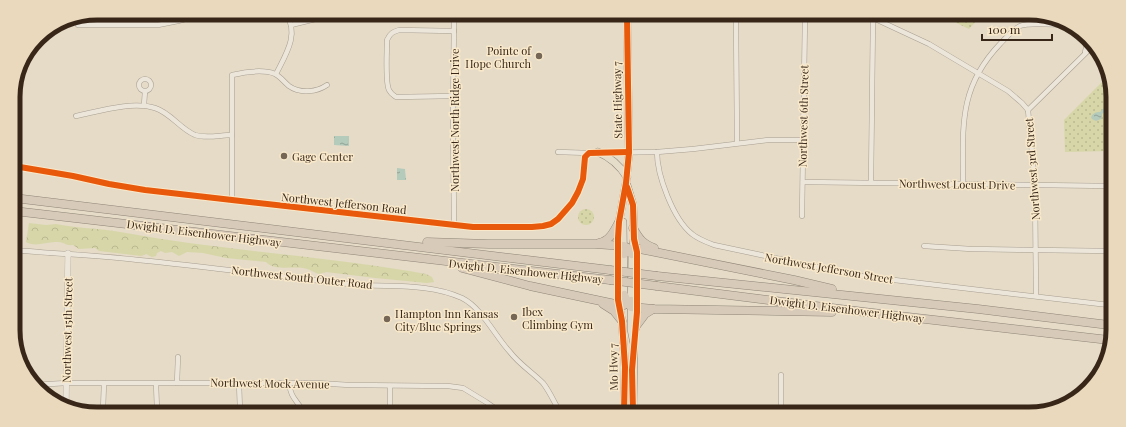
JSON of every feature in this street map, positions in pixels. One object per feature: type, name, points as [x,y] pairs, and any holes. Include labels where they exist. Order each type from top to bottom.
[{"type":"highway","name":"Dwight D. Eisenhower Highway","points":[[20,199],[657,276],[865,297],[1106,325]]},
{"type":"highway","name":"Dwight D. Eisenhower Highway","points":[[20,212],[610,280],[864,312],[1105,340]]},
{"type":"highway","points":[[595,244],[608,239],[613,234],[619,222]]},
{"type":"highway","points":[[634,228],[638,238],[644,244],[657,249],[658,253]]},
{"type":"highway","points":[[378,241],[489,244],[595,244],[628,250],[658,253],[794,280],[865,297]]},
{"type":"highway","points":[[434,260],[530,286],[597,300],[654,309],[864,312]]},
{"type":"highway","points":[[624,295],[628,305]]},
{"type":"highway","points":[[597,300],[614,311],[622,321]]},
{"type":"highway","points":[[636,326],[645,314],[654,309]]},
{"type":"main road","name":"State Highway 7","points":[[627,20],[627,180]]},
{"type":"main road","points":[[598,152],[608,157],[622,170],[627,180],[633,205],[634,239],[628,250],[624,295]]},
{"type":"main road","points":[[627,180],[619,222],[628,250],[628,305]]},
{"type":"main road","points":[[623,205],[628,250],[628,305],[636,326],[634,344]]},
{"type":"main road","name":"Mo Hwy 7","points":[[624,407],[625,367],[622,321],[628,305]]},
{"type":"main road","name":"Mo Hwy 7","points":[[628,305],[634,344],[632,407]]},
{"type":"street","points":[[78,25],[158,25],[182,20]]},
{"type":"street","points":[[276,74],[291,42],[291,25],[289,20]]},
{"type":"street","points":[[291,25],[312,20]]},
{"type":"street","name":"Northwest North Ridge Drive","points":[[454,20],[454,224]]},
{"type":"street","points":[[736,20],[737,143]]},
{"type":"street","name":"Northwest 6th Street","points":[[802,216],[805,20]]},
{"type":"street","points":[[871,182],[872,20]]},
{"type":"street","points":[[878,20],[930,44],[1008,91],[1028,110]]},
{"type":"street","points":[[963,184],[963,119],[977,73],[993,52],[1011,33],[1020,26],[1056,25]]},
{"type":"street","points":[[454,30],[400,30],[389,35],[387,40],[388,89],[391,94],[396,97],[454,96]]},
{"type":"street","points":[[1084,54],[1086,46]]},
{"type":"street","name":"Northwest 3rd Street","points":[[1036,296],[1035,185],[1028,110],[1089,49]]},
{"type":"street","points":[[232,200],[232,75],[263,72],[276,74],[290,87],[301,91],[317,91],[327,86]]},
{"type":"street","points":[[144,106],[145,91]]},
{"type":"street","points":[[76,116],[131,106],[144,106],[156,108],[164,112],[185,129],[196,135],[212,137],[232,135]]},
{"type":"street","points":[[558,152],[657,152],[768,140],[802,140]]},
{"type":"street","name":"Northwest Jefferson Street","points":[[657,152],[659,172],[664,187],[678,217],[691,233],[700,240],[714,245],[860,276],[1106,305]]},
{"type":"street","name":"Northwest Jefferson Road","points":[[20,167],[108,184],[232,200],[473,227],[532,227],[551,224],[566,211],[578,192],[582,179],[585,157],[589,153]]},
{"type":"street","name":"Northwest Locust Drive","points":[[803,182],[1106,186]]},
{"type":"street","points":[[924,246],[971,249],[1106,251]]},
{"type":"street","name":"Northwest South Outer Road","points":[[20,250],[146,260],[351,284],[394,285],[432,289],[448,293],[464,299],[474,307],[510,353],[546,388],[557,407]]},
{"type":"street","name":"Northwest 15th Street","points":[[66,400],[68,253]]},
{"type":"street","points":[[177,383],[178,357]]},
{"type":"street","points":[[781,375],[781,407]]},
{"type":"street","points":[[289,382],[293,399],[300,407]]},
{"type":"street","name":"Northwest Mock Avenue","points":[[42,384],[66,383],[289,382],[390,386],[448,386],[463,388],[493,407]]},
{"type":"street","points":[[103,407],[104,383]]},
{"type":"street","points":[[156,383],[157,407]]},
{"type":"street","points":[[239,383],[240,407]]},
{"type":"street","points":[[390,386],[390,407]]},
{"type":"green space","points":[[950,20],[977,20],[969,29]]},
{"type":"green space","points":[[1104,80],[1106,97],[1106,151],[1065,152],[1064,120]]},
{"type":"green space","points":[[586,209],[593,214],[594,217],[589,224],[586,225],[579,220],[578,217],[583,210]]},
{"type":"green space","points":[[29,223],[46,225],[56,224],[109,230],[163,239],[388,268],[426,274],[432,277],[434,282],[427,283],[326,272],[319,274],[308,269],[280,268],[266,262],[226,258],[203,253],[187,252],[179,256],[172,252],[165,253],[161,251],[157,253],[156,256],[152,257],[146,254],[141,256],[99,251],[95,248],[79,249],[73,245],[60,242],[32,244],[26,242]]},
{"type":"water","points":[[1106,106],[1106,111],[1102,114],[1101,119],[1096,121],[1092,119],[1091,117],[1093,115],[1100,112]]},
{"type":"water","points":[[334,136],[349,136],[349,146],[334,145]]},
{"type":"water","points":[[397,168],[405,169],[406,180],[397,180]]},
{"type":"cycle path","points":[[624,407],[625,367],[622,321],[618,300],[618,238],[629,152],[627,20]]},
{"type":"cycle path","points":[[20,167],[145,190],[473,227],[532,227],[551,224],[558,219],[572,203],[583,179],[585,157],[589,153],[629,152]]},
{"type":"cycle path","points":[[627,187],[633,205],[634,239],[637,252],[637,312],[632,370],[633,407]]},
{"type":"place","name":"Pointe of Hope Church","points":[[539,56]]},
{"type":"place","name":"Gage Center","points":[[284,156]]},
{"type":"place","name":"Ibex Climbing Gym","points":[[514,317]]},
{"type":"place","name":"Hampton Inn Kansas City/Blue Springs","points":[[387,319]]}]
